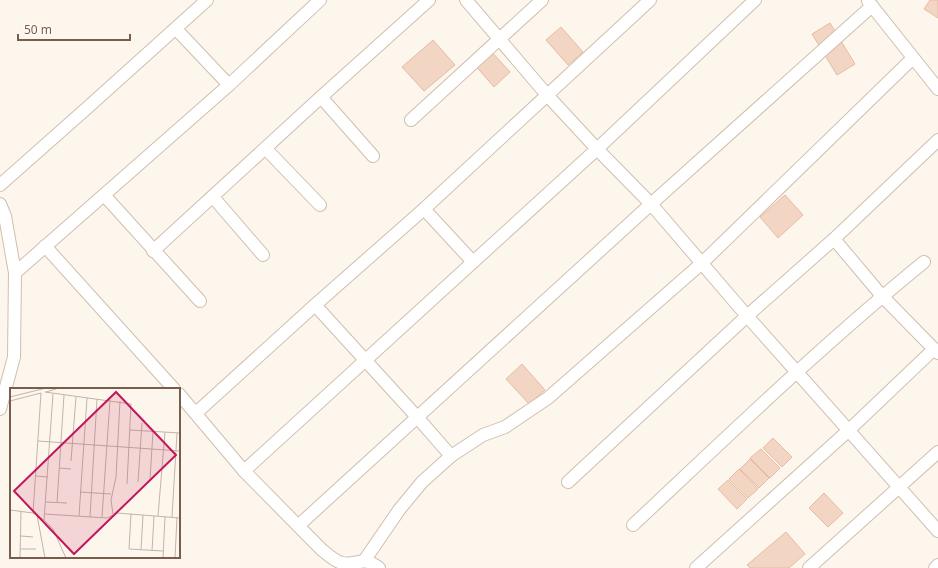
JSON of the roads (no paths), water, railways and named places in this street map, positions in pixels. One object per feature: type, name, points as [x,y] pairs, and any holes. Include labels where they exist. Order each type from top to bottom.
[{"type":"street","points":[[0,185],[207,0]]},
{"type":"street","points":[[14,273],[229,85],[320,0]]},
{"type":"street","points":[[153,251],[321,97],[430,0]]},
{"type":"street","points":[[466,0],[547,94],[597,149],[651,204],[747,316],[849,430],[898,488],[938,531]]},
{"type":"street","points":[[411,120],[542,0]]},
{"type":"street","points":[[196,413],[424,209],[650,0]]},
{"type":"street","points":[[244,471],[597,149],[755,0]]},
{"type":"street","points":[[299,525],[870,3],[938,89]]},
{"type":"street","points":[[176,29],[229,85]]},
{"type":"street","points":[[364,561],[422,482],[452,456],[483,435],[505,427],[548,398],[702,262],[913,58]]},
{"type":"street","points":[[321,97],[374,156]]},
{"type":"street","points":[[568,482],[747,316],[834,239],[938,140]]},
{"type":"street","points":[[266,149],[320,205]]},
{"type":"street","points":[[104,195],[153,251],[200,301]]},
{"type":"street","points":[[213,196],[263,255]]},
{"type":"street","points":[[0,204],[2,220],[14,273],[14,357],[0,409]]},
{"type":"street","points":[[424,209],[473,262]]},
{"type":"street","points":[[696,568],[936,351],[882,296],[834,239]]},
{"type":"street","points":[[45,246],[173,388]]},
{"type":"street","points":[[632,526],[797,371],[882,296],[924,262]]},
{"type":"street","points":[[315,305],[452,456]]},
{"type":"street","points":[[180,395],[244,471],[299,525],[321,549],[332,558],[342,563],[364,561],[374,564],[379,568]]},
{"type":"street","points":[[809,568],[938,452]]},
{"type":"street","points":[[935,568],[938,565]]}]
